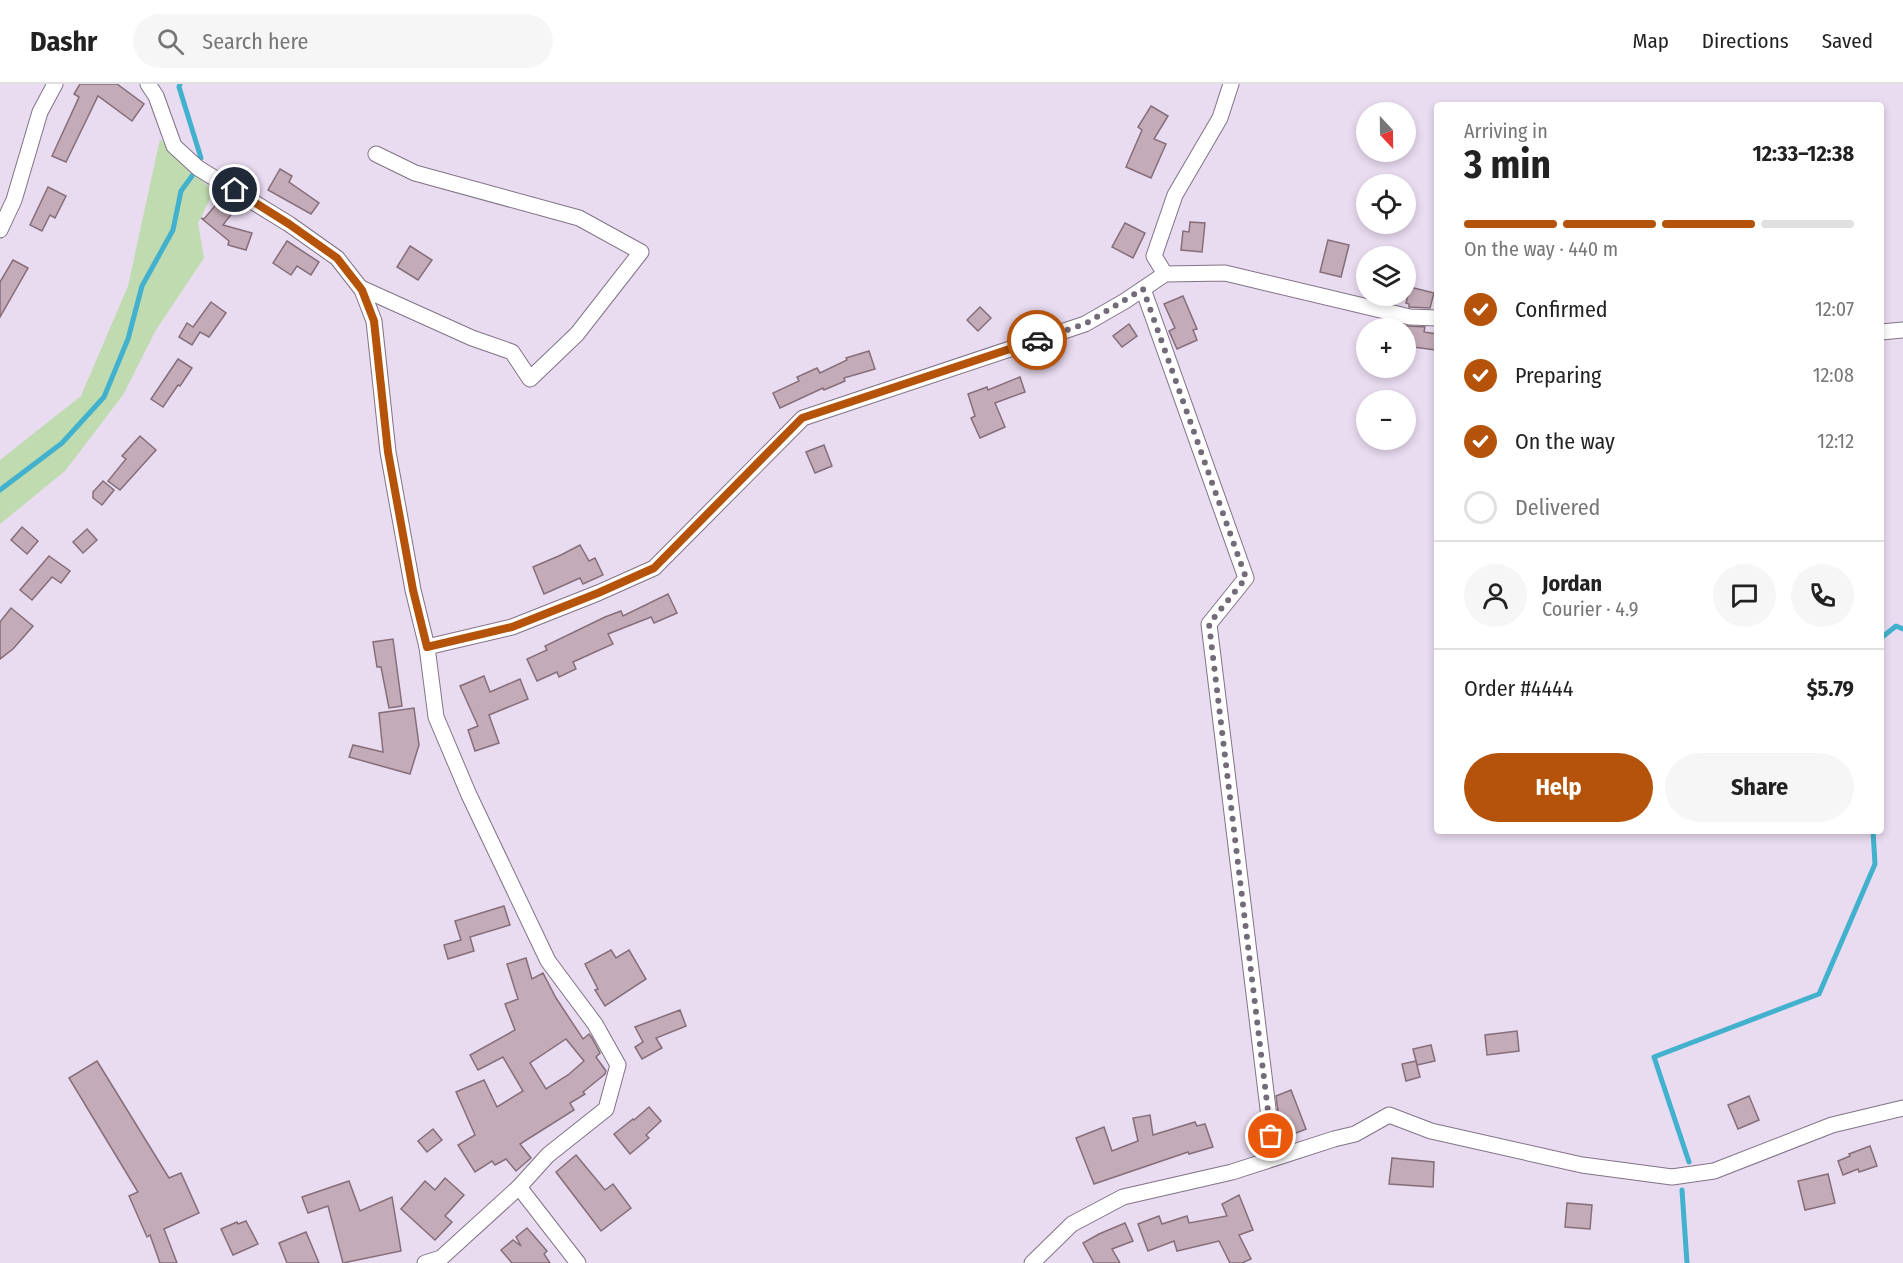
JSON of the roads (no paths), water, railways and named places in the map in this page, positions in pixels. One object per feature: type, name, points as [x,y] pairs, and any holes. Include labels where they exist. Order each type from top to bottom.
[{"type":"street","points":[[0,230],[14,200],[40,112],[55,84]]},
{"type":"street","points":[[148,84],[156,96],[174,146],[198,168],[289,224],[337,258],[361,288],[374,321],[388,452],[413,590],[427,647],[436,717],[469,795],[548,961],[595,1024],[618,1065],[606,1109],[548,1155],[519,1186],[441,1258],[425,1263]]},
{"type":"street","points":[[1165,274],[1154,256],[1175,195],[1220,117],[1231,84]]},
{"type":"street","points":[[361,288],[472,338],[512,352],[530,379],[577,334],[640,252],[579,218],[415,173],[376,154]]},
{"type":"street","points":[[427,647],[512,627],[654,568],[802,418],[1085,324],[1165,274],[1225,273],[1410,317],[1434,318]]},
{"type":"street","points":[[1143,289],[1246,578],[1209,624],[1274,1158]]},
{"type":"street","points":[[1884,332],[1903,330]]},
{"type":"street","points":[[1032,1263],[1072,1224],[1123,1197],[1232,1172],[1355,1134],[1389,1115],[1431,1131],[1582,1165],[1672,1177],[1714,1171],[1832,1125],[1903,1108]]},
{"type":"street","points":[[519,1186],[578,1263]]},
{"type":"waterway","points":[[180,84],[201,158]]},
{"type":"waterway","points":[[0,490],[62,443],[104,397],[128,339],[142,286],[173,230],[181,191],[192,176]]},
{"type":"waterway","points":[[1884,636],[1896,626],[1903,629]]},
{"type":"waterway","points":[[1689,1162],[1654,1057],[1819,994],[1875,864],[1873,834]]},
{"type":"waterway","points":[[1682,1190],[1687,1263]]}]
